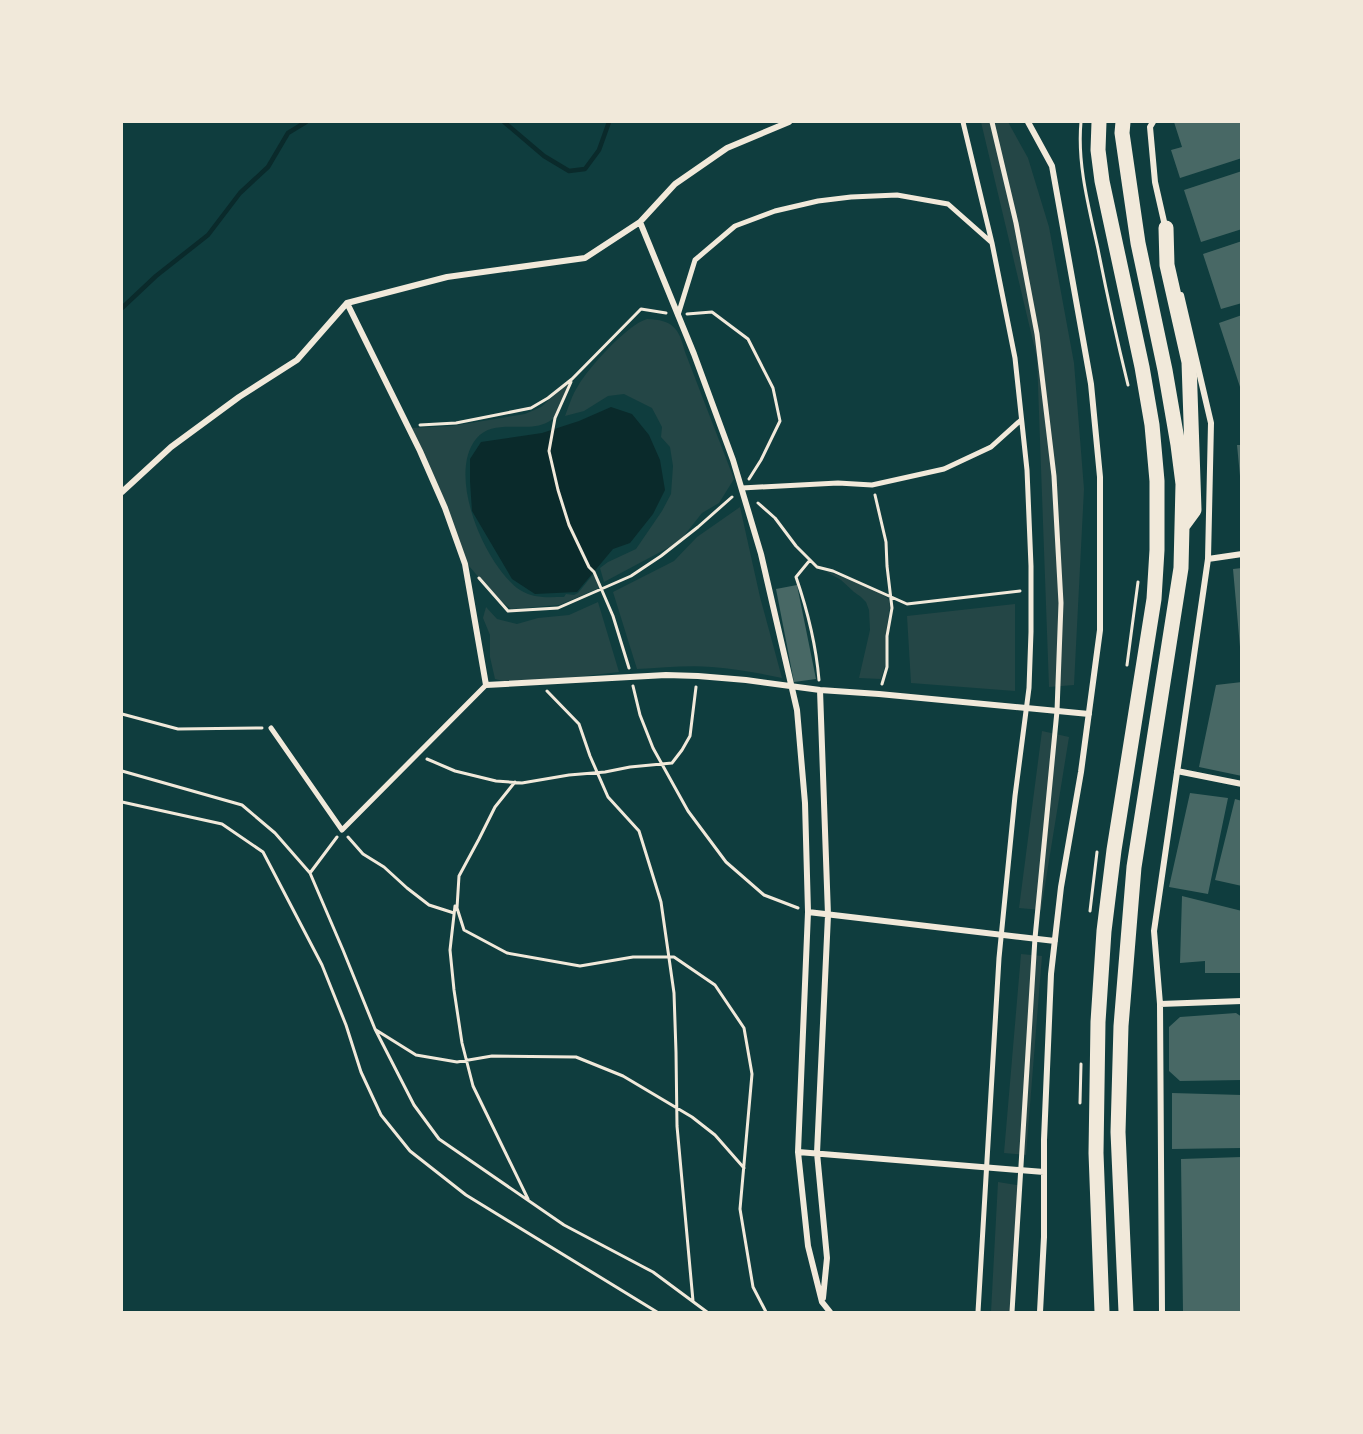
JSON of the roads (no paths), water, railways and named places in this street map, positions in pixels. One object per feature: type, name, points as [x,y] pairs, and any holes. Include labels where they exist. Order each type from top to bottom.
[{"type":"main road","points":[[1099,122],[1098,150],[1102,181],[1142,367],[1152,425],[1157,481],[1154,599],[1114,850],[1104,931],[1098,1022],[1096,1154],[1101,1312]]},
{"type":"main road","points":[[1123,122],[1122,134],[1137,243],[1165,370],[1183,484],[1181,568],[1134,867],[1124,980],[1118,1132],[1126,1312]]},
{"type":"main road","points":[[1166,228],[1167,265],[1189,362],[1194,510],[1183,525]]},
{"type":"street","points":[[122,492],[171,447],[239,397],[297,360],[347,303],[447,277],[585,258],[640,222],[675,184],[727,148],[789,122]]},
{"type":"street","points":[[963,122],[992,243],[1015,358],[1027,470],[1031,590],[1029,688],[1015,796],[1002,934],[978,1312]]},
{"type":"street","points":[[992,122],[1016,223],[1037,334],[1054,476],[1061,603],[1057,711],[1035,938],[1012,1312]]},
{"type":"street","points":[[1028,122],[1052,166],[1092,395],[1100,477],[1100,630],[1081,772],[1061,887],[1051,986],[1040,1312]]},
{"type":"street","points":[[1153,122],[1150,128],[1155,182],[1177,274]]},
{"type":"street","points":[[678,315],[695,260],[735,226],[775,211],[818,201],[897,195],[948,204],[992,243]]},
{"type":"street","points":[[640,222],[733,460],[761,554],[797,710],[805,803],[808,912],[798,1152],[808,1246],[822,1302],[830,1312]]},
{"type":"street","points":[[1162,1312],[1160,1004],[1154,931],[1208,559],[1211,423],[1179,286]]},
{"type":"street","points":[[347,303],[445,508],[465,564],[486,685]]},
{"type":"street","points":[[742,488],[838,483],[872,485],[944,468],[991,447],[1021,420]]},
{"type":"street","points":[[1208,559],[1242,554]]},
{"type":"street","points":[[271,728],[342,830],[486,685],[631,676],[698,676],[820,690],[1089,714]]},
{"type":"street","points":[[820,690],[828,915],[817,1153],[827,1258],[822,1302]]},
{"type":"street","points":[[1177,771],[1242,784]]},
{"type":"street","points":[[808,912],[1055,941]]},
{"type":"street","points":[[1160,1004],[1242,1001]]},
{"type":"street","points":[[798,1152],[1044,1172]]},
{"type":"waterway","points":[[122,308],[156,276],[208,235],[240,193],[268,167],[288,133],[306,122]]},
{"type":"waterway","points":[[504,122],[544,156],[569,171],[585,169],[599,150],[609,122]]}]
